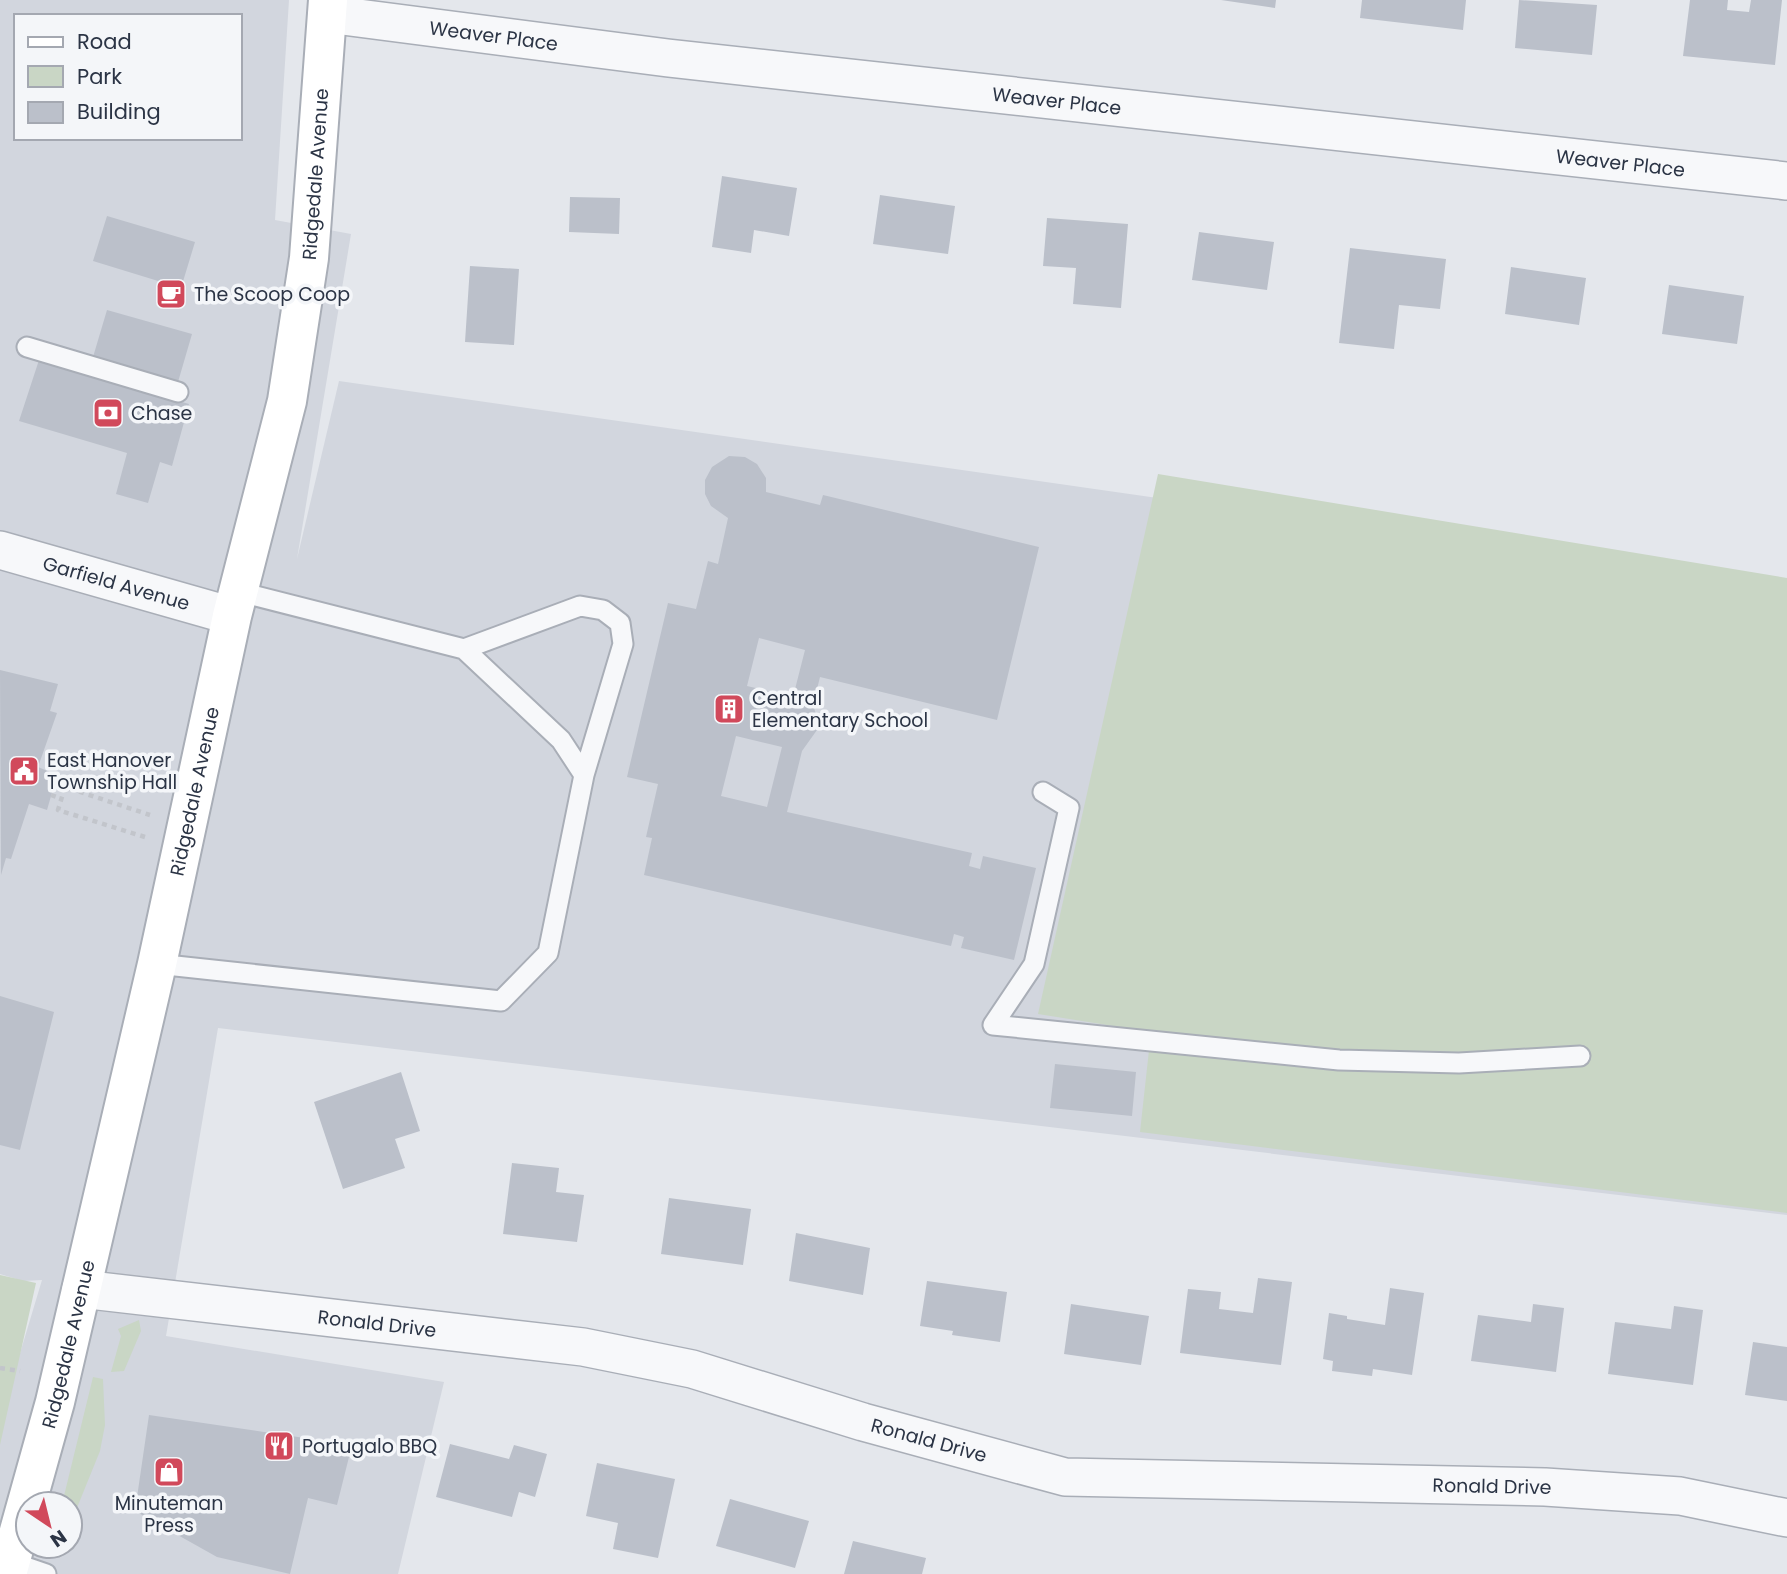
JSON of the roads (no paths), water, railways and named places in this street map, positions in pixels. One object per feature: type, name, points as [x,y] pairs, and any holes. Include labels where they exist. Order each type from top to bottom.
[{"type":"main road","name":"Ridgedale Avenue","points":[[9,1568],[55,1402],[157,964],[236,604],[287,401],[309,258],[328,7]]},
{"type":"street","name":"Weaver Place","points":[[328,7],[668,58],[1787,181]]},
{"type":"street","name":"Garfield Avenue","points":[[0,550],[236,604]]},
{"type":"street","name":"Ronald Drive","points":[[81,1289],[583,1346],[692,1369],[863,1422],[1065,1477],[1545,1487],[1680,1496],[1787,1518]]},
{"type":"lane","points":[[27,347],[178,392]]},
{"type":"lane","points":[[157,964],[501,1002],[548,953],[584,775],[623,644],[620,623],[603,610],[580,606],[464,649],[236,604]]},
{"type":"lane","points":[[464,649],[561,740],[584,775]]},
{"type":"lane","points":[[1043,792],[1069,808],[1034,964],[993,1025],[1339,1060],[1459,1063],[1580,1056]]},
{"type":"lane","points":[[9,1568],[46,1574]]},
{"type":"place","name":"The Scoop Coop","points":[[171,294]]},
{"type":"place","name":"Chase","points":[[108,413]]},
{"type":"place","name":"Central Elementary School","points":[[729,709]]},
{"type":"place","name":"East Hanover Township Hall","points":[[24,771]]},
{"type":"place","name":"Portugalo BBQ","points":[[279,1446]]},
{"type":"place","name":"Minuteman Press","points":[[169,1472]]}]
